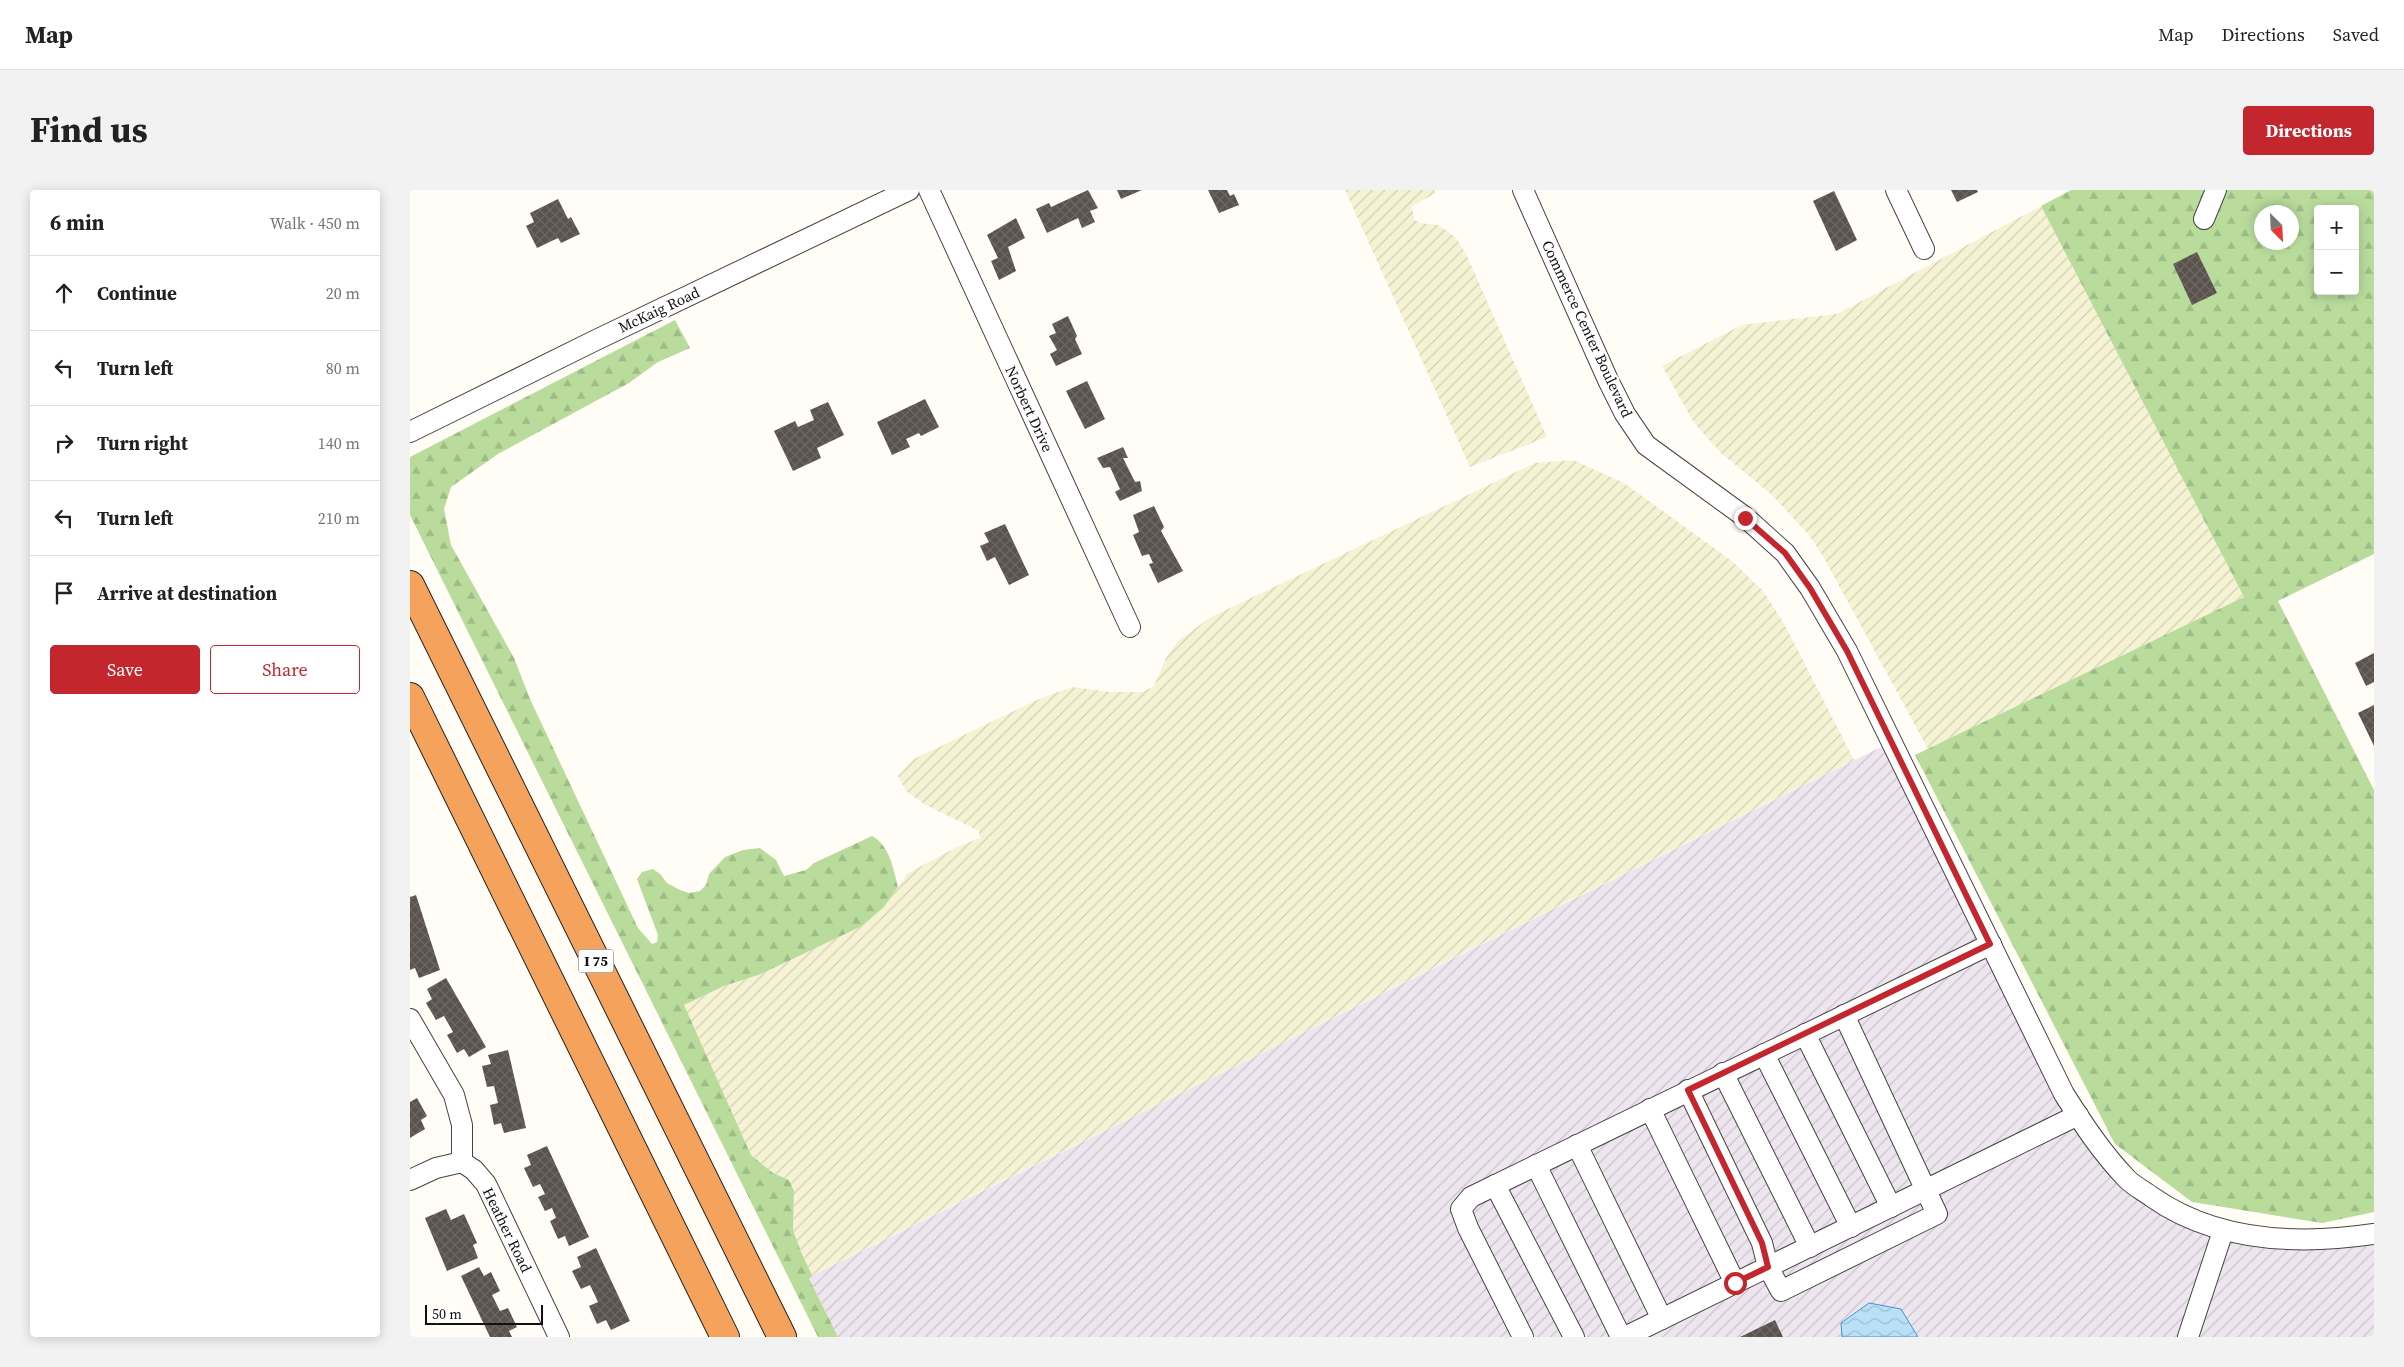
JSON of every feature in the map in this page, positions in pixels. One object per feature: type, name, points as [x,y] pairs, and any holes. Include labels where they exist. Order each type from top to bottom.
[{"type":"highway","name":"I 75","points":[[410,585],[782,1337]]},
{"type":"highway","points":[[410,697],[725,1337]]},
{"type":"street","name":"McKaig Road","points":[[410,432],[594,341],[909,190]]},
{"type":"street","name":"Norbert Drive","points":[[929,190],[1130,627]]},
{"type":"street","points":[[1896,190],[1924,249]]},
{"type":"street","points":[[2204,219],[2216,190]]},
{"type":"street","name":"Commerce Center Boulevard","points":[[1523,193],[1608,380],[1625,414],[1646,445],[1765,535],[1785,553],[1810,588],[1847,651],[2064,1094],[2096,1143],[2129,1180],[2173,1212],[2223,1230],[2281,1240],[2343,1239],[2374,1234]]},
{"type":"street","points":[[1523,1337],[1468,1228],[1462,1209],[1471,1197],[1650,1108],[1990,944]]},
{"type":"street","points":[[1688,1090],[1762,1243],[1768,1267],[1781,1291],[1937,1214],[1844,1016]]},
{"type":"street","points":[[410,1019],[454,1094],[462,1125],[462,1162],[436,1168],[410,1180]]},
{"type":"street","points":[[1805,1034],[1891,1207]]},
{"type":"street","points":[[1764,1054],[1852,1226]]},
{"type":"street","points":[[1723,1073],[1810,1247]]},
{"type":"street","points":[[1650,1108],[1735,1283]]},
{"type":"street","points":[[1626,1337],[2078,1115]]},
{"type":"street","points":[[1577,1144],[1662,1319]]},
{"type":"street","name":"Heather Road","points":[[462,1162],[474,1170],[486,1184],[559,1337]]},
{"type":"street","points":[[1536,1164],[1621,1337]]},
{"type":"street","points":[[1495,1185],[1574,1337]]},
{"type":"street","points":[[2188,1337],[2223,1230]]},
{"type":"shaded area","points":[[1345,190],[1434,190],[1436,193],[1412,206],[1414,219],[1420,223],[1438,225],[1457,239],[1467,256],[1547,437],[1470,467]]},
{"type":"shaded area","points":[[2041,206],[2244,597],[1928,749],[1824,558],[1809,535],[1771,494],[1721,453],[1694,423],[1662,366],[1742,325],[1837,314]]},
{"type":"shaded area","points":[[1573,460],[1624,483],[1732,561],[1764,592],[1787,629],[1854,760],[812,1275],[793,1230],[794,1191],[789,1180],[773,1173],[751,1155],[683,1005],[724,986],[761,974],[862,926],[884,907],[908,873],[959,846],[980,838],[979,831],[924,804],[906,791],[898,776],[914,759],[1039,699],[1072,687],[1110,692],[1143,692],[1154,686],[1167,656],[1179,640],[1211,617],[1535,463]]},
{"type":"shaded area","points":[[1891,742],[2064,1094],[2129,1180],[2223,1231],[2374,1234],[2374,1337],[838,1337],[809,1277]]},
{"type":"green space","points":[[2071,190],[2374,190],[2374,554],[2278,601],[2374,790],[2374,1212],[2322,1223],[2192,1202],[2115,1144],[1915,755],[2244,597],[2041,206]]},
{"type":"green space","points":[[675,320],[690,348],[658,362],[629,383],[498,454],[451,487],[444,509],[451,545],[514,658],[530,699],[638,928],[652,944],[657,942],[658,935],[637,879],[642,872],[653,869],[667,883],[689,893],[700,891],[706,885],[709,874],[725,857],[743,850],[760,848],[776,860],[784,876],[806,870],[814,863],[872,836],[878,840],[887,852],[898,887],[884,907],[862,926],[761,974],[724,986],[684,1005],[751,1155],[773,1173],[789,1180],[794,1191],[793,1230],[812,1275],[809,1278],[838,1337],[818,1337],[410,515],[410,457]]},
{"type":"water","points":[[1869,1303],[1901,1309],[1918,1337],[1842,1337],[1841,1323]]},
{"type":"building","points":[[1088,190],[1098,208],[1090,211],[1095,222],[1082,228],[1078,218],[1047,233],[1036,209],[1049,203],[1051,207]]},
{"type":"building","points":[[1117,190],[1142,190],[1121,199]]},
{"type":"building","points":[[1208,190],[1227,190],[1230,196],[1234,194],[1239,205],[1219,213]]},
{"type":"building","points":[[1951,190],[1977,190],[1978,192],[1957,202]]},
{"type":"building","points":[[1834,191],[1857,240],[1836,251],[1813,201]]},
{"type":"building","points":[[558,199],[568,219],[571,217],[580,234],[561,243],[558,238],[537,248],[526,226],[534,222],[530,213]]},
{"type":"building","points":[[1016,218],[1025,238],[1008,247],[1016,271],[999,280],[991,261],[998,258],[987,235]]},
{"type":"building","points":[[2197,252],[2217,293],[2192,305],[2173,264]]},
{"type":"building","points":[[1068,316],[1077,336],[1075,339],[1082,354],[1056,366],[1050,354],[1057,350],[1049,336],[1056,333],[1052,324]]},
{"type":"building","points":[[1087,381],[1105,419],[1085,429],[1066,391]]},
{"type":"building","points":[[925,399],[939,427],[921,436],[919,433],[906,439],[910,447],[892,455],[877,422]]},
{"type":"building","points":[[828,402],[844,435],[817,448],[821,458],[793,471],[774,431],[795,421],[798,427],[814,420],[810,410]]},
{"type":"building","points":[[1123,447],[1128,458],[1123,458],[1135,482],[1140,481],[1142,491],[1120,501],[1115,492],[1120,489],[1110,467],[1103,468],[1097,458]]},
{"type":"building","points":[[1154,506],[1164,527],[1161,531],[1183,571],[1158,583],[1149,564],[1153,563],[1149,554],[1142,556],[1133,535],[1139,532],[1133,515]]},
{"type":"building","points":[[1005,524],[1029,575],[1009,585],[995,557],[987,561],[980,546],[989,542],[984,533]]},
{"type":"building","points":[[2374,653],[2374,682],[2366,686],[2355,663]]},
{"type":"building","points":[[2374,705],[2374,746],[2358,713]]},
{"type":"building","points":[[416,895],[440,970],[419,978],[415,968],[410,970],[410,897]]},
{"type":"building","points":[[446,978],[486,1047],[469,1057],[464,1049],[457,1053],[447,1035],[453,1032],[444,1016],[436,1020],[426,1003],[432,999],[427,989]]},
{"type":"building","points":[[508,1050],[526,1128],[504,1133],[501,1123],[494,1125],[490,1105],[498,1103],[494,1086],[487,1087],[482,1066],[491,1064],[488,1055]]},
{"type":"building","points":[[417,1098],[427,1116],[421,1120],[425,1129],[410,1138],[410,1102]]},
{"type":"building","points":[[547,1146],[589,1237],[569,1246],[565,1236],[558,1239],[550,1221],[556,1218],[552,1208],[545,1211],[538,1197],[545,1194],[540,1184],[533,1187],[524,1168],[531,1165],[527,1155]]},
{"type":"building","points":[[446,1209],[451,1220],[464,1214],[477,1243],[473,1245],[478,1258],[447,1271],[425,1218]]},
{"type":"building","points":[[596,1248],[630,1321],[611,1330],[606,1320],[597,1324],[589,1306],[598,1302],[590,1285],[581,1289],[572,1271],[581,1267],[577,1257]]},
{"type":"building","points":[[479,1267],[484,1276],[491,1272],[500,1291],[492,1295],[500,1311],[508,1308],[517,1327],[509,1331],[512,1337],[490,1337],[461,1276]]},
{"type":"building","points":[[1775,1320],[1783,1337],[1740,1337]]},
{"type":"route","points":[[1735,1283],[1768,1267],[1762,1243],[1688,1090],[1990,944],[1847,651],[1810,588],[1785,553],[1745,518]]}]
